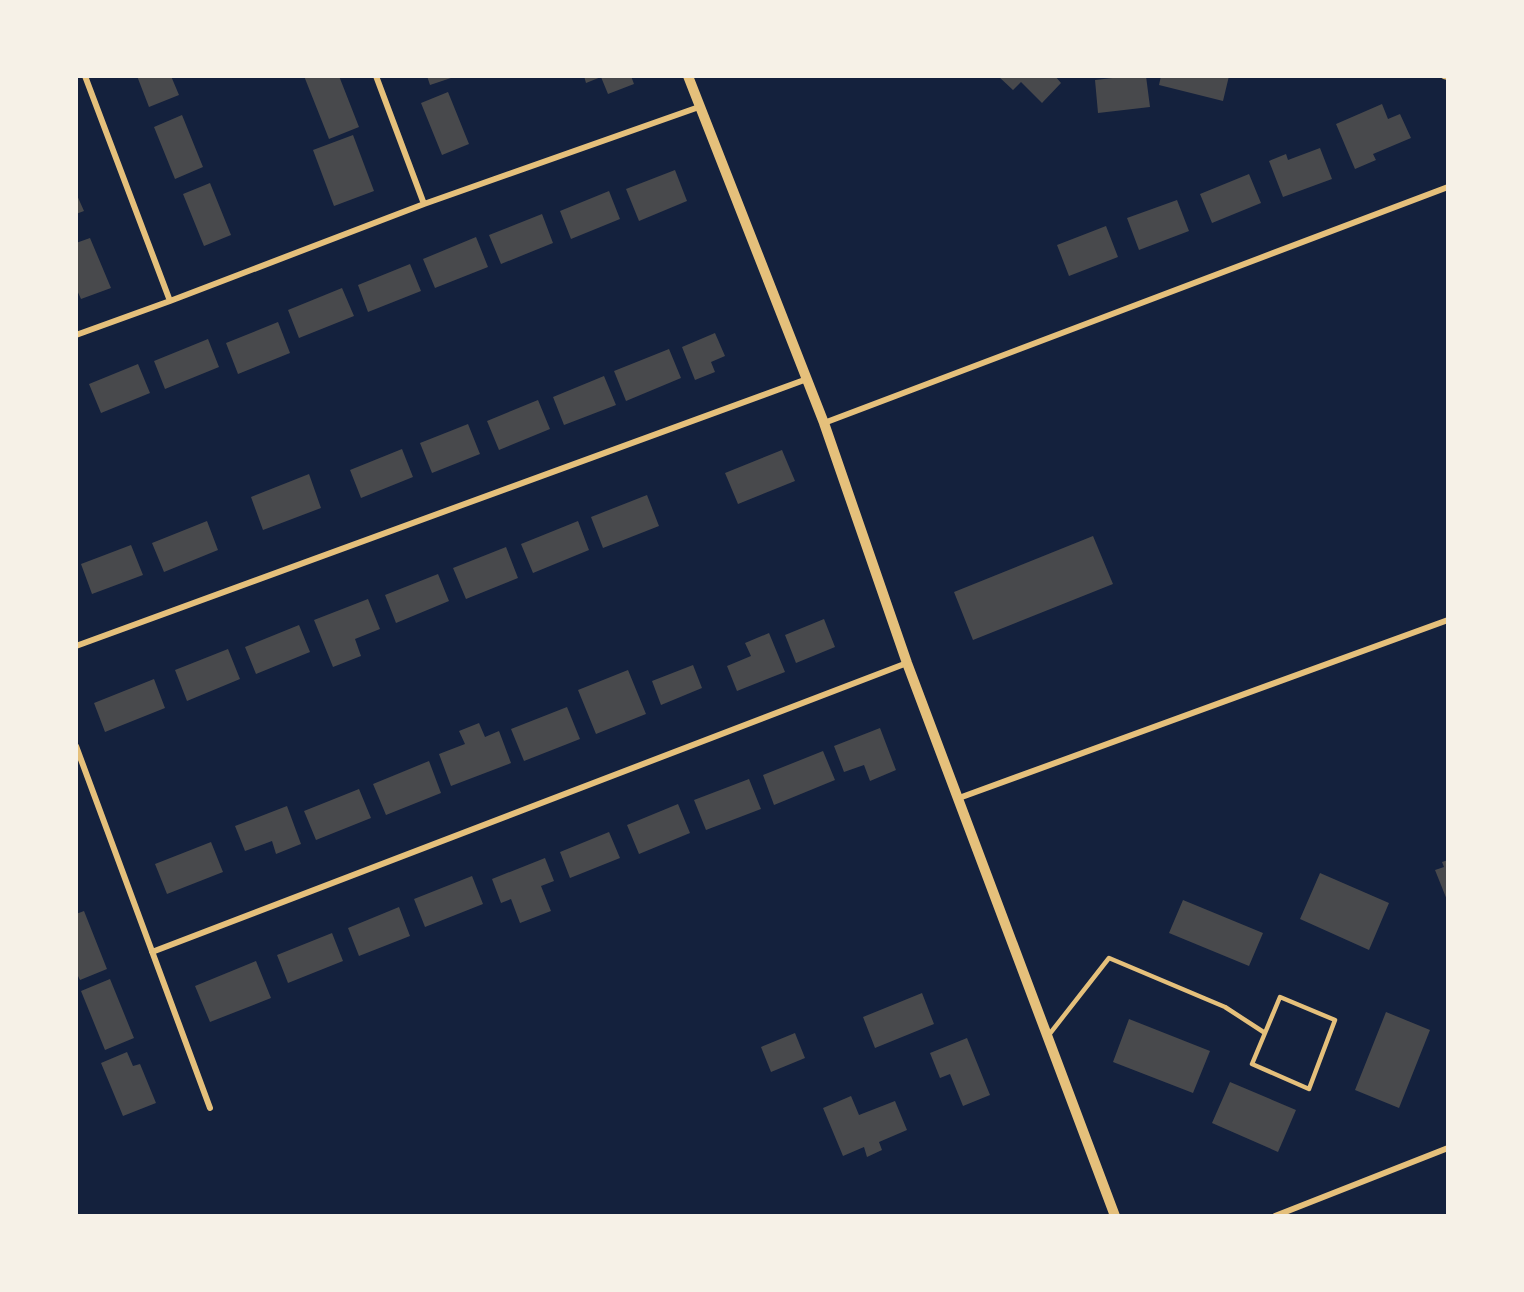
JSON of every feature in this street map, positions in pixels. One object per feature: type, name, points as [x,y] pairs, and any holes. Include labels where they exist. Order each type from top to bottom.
[{"type":"street","points":[[85,76],[171,301]]},
{"type":"street","points":[[376,76],[424,204]]},
{"type":"street","points":[[688,76],[824,423],[907,663],[1115,1215]]},
{"type":"street","points":[[76,335],[424,204],[699,106]]},
{"type":"street","points":[[824,423],[1448,187]]},
{"type":"street","points":[[76,646],[807,379]]},
{"type":"street","points":[[959,798],[1448,620]]},
{"type":"street","points":[[152,952],[907,663]]},
{"type":"street","points":[[76,746],[210,1108]]},
{"type":"street","points":[[1275,1215],[1448,1148]]},
{"type":"lane","points":[[1048,1036],[1109,958],[1225,1007],[1265,1033]]},
{"type":"lane","points":[[1280,997],[1335,1020],[1310,1089],[1252,1064],[1265,1033],[1280,997]]},
{"type":"building","points":[[137,76],[171,76],[179,95],[149,107]]},
{"type":"building","points":[[304,76],[339,76],[359,127],[329,139]]},
{"type":"building","points":[[427,76],[453,76],[454,77],[430,85]]},
{"type":"building","points":[[584,76],[631,76],[634,84],[608,94],[601,77],[586,83]]},
{"type":"building","points":[[998,76],[1055,76],[1061,83],[1042,103],[1021,82],[1013,90]]},
{"type":"building","points":[[1146,76],[1150,107],[1098,113],[1095,80]]},
{"type":"building","points":[[1161,76],[1170,78],[1170,76],[1229,76],[1223,101],[1159,85]]},
{"type":"building","points":[[448,92],[469,144],[442,155],[421,103]]},
{"type":"building","points":[[1382,104],[1388,119],[1400,114],[1411,138],[1373,154],[1376,160],[1355,169],[1336,124]]},
{"type":"building","points":[[182,115],[203,167],[175,179],[154,127]]},
{"type":"building","points":[[353,135],[374,191],[334,206],[313,150]]},
{"type":"building","points":[[1320,148],[1332,179],[1283,197],[1269,161],[1286,154],[1288,160]]},
{"type":"building","points":[[675,170],[687,201],[639,221],[626,189]]},
{"type":"building","points":[[1249,174],[1261,203],[1212,223],[1200,194]]},
{"type":"building","points":[[210,183],[231,235],[204,246],[183,194]]},
{"type":"building","points":[[609,191],[620,219],[571,239],[560,211]]},
{"type":"building","points":[[76,193],[84,211],[76,214]]},
{"type":"building","points":[[1177,200],[1189,231],[1139,250],[1127,218]]},
{"type":"building","points":[[542,214],[553,243],[501,264],[489,235]]},
{"type":"building","points":[[1106,226],[1118,257],[1069,276],[1057,245]]},
{"type":"building","points":[[476,237],[488,267],[435,288],[423,259]]},
{"type":"building","points":[[90,238],[111,288],[81,299],[76,288],[76,243]]},
{"type":"building","points":[[410,264],[421,291],[368,312],[358,285]]},
{"type":"building","points":[[342,288],[354,316],[299,338],[288,310]]},
{"type":"building","points":[[278,322],[290,353],[238,374],[226,343]]},
{"type":"building","points":[[715,333],[725,356],[711,362],[715,372],[695,380],[682,347]]},
{"type":"building","points":[[208,339],[219,367],[165,389],[154,361]]},
{"type":"building","points":[[669,349],[681,378],[626,401],[614,371]]},
{"type":"building","points":[[138,364],[150,393],[101,413],[89,384]]},
{"type":"building","points":[[604,376],[616,405],[564,425],[553,397]]},
{"type":"building","points":[[538,400],[550,429],[499,450],[487,421]]},
{"type":"building","points":[[468,424],[480,454],[432,473],[420,443]]},
{"type":"building","points":[[402,449],[413,477],[361,498],[350,470]]},
{"type":"building","points":[[782,450],[795,481],[738,504],[725,473]]},
{"type":"building","points":[[309,474],[321,508],[263,530],[251,497]]},
{"type":"building","points":[[647,495],[659,526],[603,548],[591,517]]},
{"type":"building","points":[[207,521],[218,550],[164,572],[152,543]]},
{"type":"building","points":[[578,521],[589,550],[533,573],[521,544]]},
{"type":"building","points":[[1093,536],[1113,584],[973,640],[954,592]]},
{"type":"building","points":[[131,545],[143,575],[92,594],[81,564]]},
{"type":"building","points":[[506,547],[518,578],[466,599],[453,568]]},
{"type":"building","points":[[438,574],[449,601],[396,623],[385,595]]},
{"type":"building","points":[[368,599],[380,629],[355,639],[361,656],[333,667],[314,620]]},
{"type":"building","points":[[824,619],[835,647],[796,663],[785,635]]},
{"type":"building","points":[[299,625],[310,652],[256,674],[245,647]]},
{"type":"building","points":[[769,633],[785,672],[737,691],[727,666],[751,656],[745,643]]},
{"type":"building","points":[[228,649],[240,679],[187,701],[175,670]]},
{"type":"building","points":[[693,665],[702,688],[661,705],[652,681]]},
{"type":"building","points":[[628,670],[646,714],[596,734],[578,690]]},
{"type":"building","points":[[154,679],[165,708],[105,732],[94,703]]},
{"type":"building","points":[[567,707],[580,739],[524,761],[511,729]]},
{"type":"building","points":[[479,723],[485,737],[499,731],[511,763],[451,786],[439,754],[465,744],[459,731]]},
{"type":"building","points":[[880,728],[896,770],[870,781],[864,765],[844,772],[834,746]]},
{"type":"building","points":[[823,751],[835,780],[774,805],[763,775]]},
{"type":"building","points":[[429,761],[441,793],[386,815],[373,784]]},
{"type":"building","points":[[749,779],[761,809],[706,830],[694,800]]},
{"type":"building","points":[[359,789],[371,818],[316,840],[304,811]]},
{"type":"building","points":[[678,804],[690,833],[639,854],[627,825]]},
{"type":"building","points":[[287,806],[301,844],[276,854],[272,841],[245,851],[235,826]]},
{"type":"building","points":[[609,832],[620,858],[570,878],[560,852]]},
{"type":"building","points":[[211,842],[223,872],[167,894],[155,864]]},
{"type":"building","points":[[545,858],[554,881],[541,886],[551,911],[520,923],[511,899],[501,903],[492,879]]},
{"type":"building","points":[[1448,860],[1447,900],[1435,870],[1444,867],[1442,862]]},
{"type":"building","points":[[1320,873],[1389,903],[1369,950],[1300,919]]},
{"type":"building","points":[[472,876],[483,904],[425,927],[414,899]]},
{"type":"building","points":[[1183,900],[1263,933],[1249,966],[1169,933]]},
{"type":"building","points":[[399,907],[410,936],[359,956],[348,928]]},
{"type":"building","points":[[84,911],[107,969],[80,980],[76,972],[76,914]]},
{"type":"building","points":[[332,933],[343,961],[288,983],[277,955]]},
{"type":"building","points":[[256,961],[271,998],[210,1022],[195,986]]},
{"type":"building","points":[[110,979],[134,1038],[105,1050],[81,991]]},
{"type":"building","points":[[922,993],[934,1024],[875,1048],[863,1017]]},
{"type":"building","points":[[1386,1012],[1430,1030],[1399,1108],[1355,1090]]},
{"type":"building","points":[[1129,1019],[1210,1051],[1193,1093],[1113,1062]]},
{"type":"building","points":[[795,1033],[805,1058],[771,1072],[761,1047]]},
{"type":"building","points":[[967,1038],[990,1095],[963,1106],[950,1074],[940,1078],[930,1053]]},
{"type":"building","points":[[127,1052],[133,1066],[140,1064],[156,1103],[123,1116],[101,1063]]},
{"type":"building","points":[[1230,1082],[1296,1110],[1278,1152],[1212,1123]]},
{"type":"building","points":[[851,1096],[859,1115],[895,1101],[907,1130],[879,1142],[882,1150],[867,1157],[864,1147],[843,1156],[823,1108]]}]
